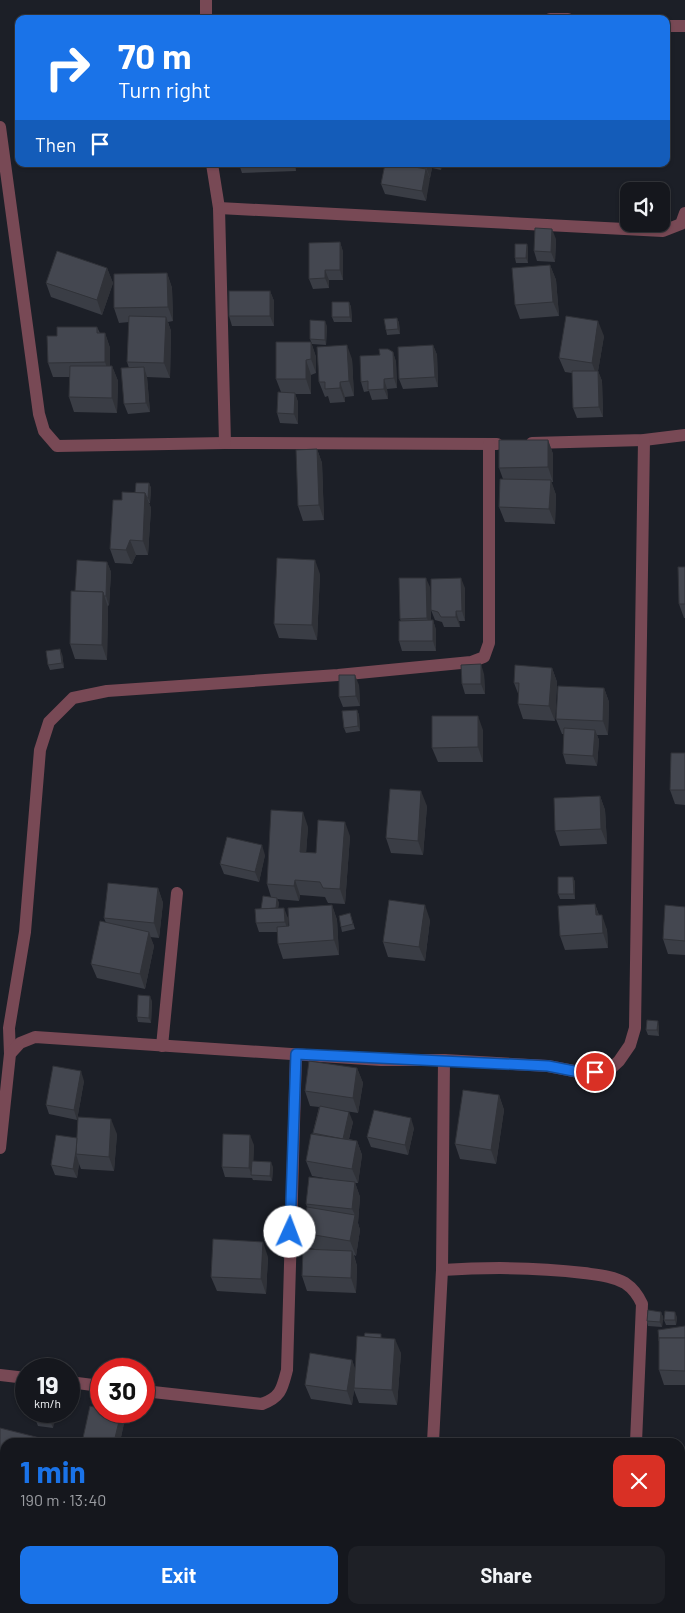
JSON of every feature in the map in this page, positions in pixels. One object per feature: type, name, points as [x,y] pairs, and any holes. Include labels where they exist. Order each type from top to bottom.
[{"type":"street","points":[[206,0],[206,15]]},
{"type":"street","points":[[670,26],[685,26]]},
{"type":"street","points":[[0,126],[39,414],[44,431],[57,446],[225,443],[489,444],[644,440],[685,435]]},
{"type":"street","points":[[212,167],[219,208],[225,443]]},
{"type":"street","points":[[219,208],[663,230],[681,224],[685,213]]},
{"type":"street","points":[[10,1054],[20,1042],[35,1037],[381,1060],[444,1060],[548,1066],[584,1073],[606,1072],[619,1061],[630,1045],[634,1028],[644,440]]},
{"type":"street","points":[[0,1148],[10,1054],[10,1028],[26,932],[40,750],[49,722],[73,698],[107,691],[338,675],[471,662],[484,658],[489,643],[489,444]]},
{"type":"street","points":[[162,1046],[177,893]]},
{"type":"street","points":[[155,1392],[262,1404],[275,1399],[283,1386],[286,1370],[296,1054]]},
{"type":"street","points":[[433,1438],[442,1270],[444,1060]]},
{"type":"street","points":[[442,1270],[498,1266],[569,1271],[610,1277],[624,1283],[636,1292],[642,1304],[636,1438]]},
{"type":"street","points":[[0,1375],[15,1377]]},
{"type":"building","points":[[384,167],[426,169],[422,191],[381,184]]},
{"type":"building","points":[[535,228],[552,229],[551,252],[534,251]]},
{"type":"building","points":[[340,242],[340,270],[325,270],[325,278],[309,279],[309,243]]},
{"type":"building","points":[[515,244],[527,244],[526,258],[515,258]]},
{"type":"building","points":[[57,251],[107,268],[97,300],[46,283]]},
{"type":"building","points":[[550,265],[553,302],[515,305],[512,268]]},
{"type":"building","points":[[167,273],[168,307],[114,308],[114,274]]},
{"type":"building","points":[[229,291],[270,291],[270,316],[229,316]]},
{"type":"building","points":[[332,302],[349,302],[350,317],[332,317]]},
{"type":"building","points":[[129,316],[166,317],[164,363],[127,362]]},
{"type":"building","points":[[566,316],[598,321],[592,363],[559,358]]},
{"type":"building","points":[[397,318],[398,329],[386,330],[384,319]]},
{"type":"building","points":[[310,320],[325,321],[325,340],[310,339]]},
{"type":"building","points":[[57,327],[97,327],[97,333],[105,333],[105,362],[48,363],[47,336],[57,336]]},
{"type":"building","points":[[276,342],[311,342],[311,359],[306,360],[306,379],[276,379]]},
{"type":"building","points":[[347,345],[349,381],[340,382],[340,388],[325,389],[325,382],[319,382],[317,347]]},
{"type":"building","points":[[433,345],[435,377],[399,379],[398,347]]},
{"type":"building","points":[[379,349],[388,349],[393,352],[394,378],[384,379],[384,389],[368,390],[368,381],[361,382],[360,356],[380,355]]},
{"type":"building","points":[[70,366],[112,366],[112,398],[69,397]]},
{"type":"building","points":[[144,367],[146,403],[124,404],[121,368]]},
{"type":"building","points":[[572,371],[598,371],[599,407],[573,408]]},
{"type":"building","points":[[278,392],[295,393],[294,414],[277,413]]},
{"type":"building","points":[[499,440],[548,440],[548,467],[499,468]]},
{"type":"building","points":[[317,449],[319,505],[298,506],[296,450]]},
{"type":"building","points":[[500,479],[551,480],[549,509],[499,507]]},
{"type":"building","points":[[136,483],[149,483],[148,498],[145,493],[135,493]]},
{"type":"building","points":[[122,492],[145,493],[143,541],[130,540],[126,550],[110,549],[113,500],[122,500]]},
{"type":"building","points":[[277,558],[315,560],[312,625],[274,624]]},
{"type":"building","points":[[77,560],[107,562],[106,596],[104,596],[103,592],[75,591]]},
{"type":"building","points":[[678,567],[685,567],[685,604],[679,604]]},
{"type":"building","points":[[399,578],[426,578],[427,618],[400,619]]},
{"type":"building","points":[[461,578],[462,611],[456,611],[456,617],[441,617],[438,612],[431,610],[431,579]]},
{"type":"building","points":[[71,591],[103,592],[102,645],[70,644]]},
{"type":"building","points":[[433,620],[433,641],[399,641],[399,621]]},
{"type":"building","points":[[60,649],[62,663],[48,665],[46,651]]},
{"type":"building","points":[[481,664],[481,684],[462,684],[461,665]]},
{"type":"building","points":[[515,665],[552,668],[549,706],[518,704],[519,683],[514,683]]},
{"type":"building","points":[[339,675],[355,675],[356,696],[339,697]]},
{"type":"building","points":[[558,686],[604,688],[603,721],[556,719]]},
{"type":"building","points":[[357,710],[358,726],[344,728],[342,711]]},
{"type":"building","points":[[432,716],[478,716],[478,747],[432,748]]},
{"type":"building","points":[[564,728],[595,730],[593,756],[563,754]]},
{"type":"building","points":[[671,753],[685,753],[685,790],[670,790]]},
{"type":"building","points":[[390,789],[421,791],[418,841],[386,838]]},
{"type":"building","points":[[600,796],[601,829],[555,831],[554,798]]},
{"type":"building","points":[[271,810],[303,812],[300,852],[316,853],[318,820],[345,822],[340,889],[323,888],[320,882],[295,880],[294,886],[267,884]]},
{"type":"building","points":[[227,837],[262,845],[255,872],[220,864]]},
{"type":"building","points":[[558,877],[573,877],[574,894],[558,894]]},
{"type":"building","points":[[108,883],[158,888],[154,923],[104,918]]},
{"type":"building","points":[[263,896],[277,898],[276,908],[261,909]]},
{"type":"building","points":[[389,900],[425,905],[419,947],[383,942]]},
{"type":"building","points":[[595,904],[596,915],[602,915],[603,933],[560,936],[558,906]]},
{"type":"building","points":[[332,905],[334,940],[278,944],[277,927],[289,926],[288,908]]},
{"type":"building","points":[[665,905],[685,907],[685,941],[663,939]]},
{"type":"building","points":[[284,908],[285,922],[256,923],[255,909]]},
{"type":"building","points":[[350,913],[353,924],[341,927],[339,916]]},
{"type":"building","points":[[100,921],[149,932],[140,974],[91,964]]},
{"type":"building","points":[[138,995],[150,996],[149,1018],[137,1017]]},
{"type":"building","points":[[647,1020],[658,1021],[657,1030],[646,1030]]},
{"type":"building","points":[[309,1061],[357,1068],[353,1098],[305,1091]]},
{"type":"building","points":[[53,1066],[81,1071],[74,1110],[46,1105]]},
{"type":"building","points":[[463,1090],[499,1095],[491,1150],[455,1144]]},
{"type":"building","points":[[320,1106],[349,1112],[343,1139],[313,1133]]},
{"type":"building","points":[[374,1110],[411,1118],[405,1145],[367,1137]]},
{"type":"building","points":[[78,1117],[111,1119],[109,1157],[76,1154]]},
{"type":"building","points":[[223,1134],[250,1135],[249,1168],[222,1167]]},
{"type":"building","points":[[311,1134],[357,1141],[352,1169],[306,1161]]},
{"type":"building","points":[[56,1135],[77,1138],[73,1169],[51,1165]]},
{"type":"building","points":[[252,1161],[271,1162],[270,1176],[251,1175]]},
{"type":"building","points":[[309,1177],[355,1182],[352,1209],[306,1204]]},
{"type":"building","points":[[307,1207],[355,1215],[350,1241],[303,1233]]},
{"type":"building","points":[[213,1239],[263,1242],[261,1279],[211,1277]]},
{"type":"building","points":[[303,1249],[352,1251],[351,1278],[302,1276]]},
{"type":"building","points":[[648,1310],[661,1312],[660,1322],[647,1321]]},
{"type":"building","points":[[665,1311],[675,1312],[675,1320],[664,1320]]},
{"type":"building","points":[[685,1326],[685,1338],[659,1338],[659,1341],[658,1330]]},
{"type":"building","points":[[365,1333],[381,1334],[381,1338],[364,1337]]},
{"type":"building","points":[[357,1336],[395,1339],[392,1390],[354,1388]]},
{"type":"building","points":[[659,1338],[685,1338],[685,1371],[659,1370]]},
{"type":"building","points":[[310,1353],[352,1360],[347,1391],[305,1385]]},
{"type":"building","points":[[90,1406],[90,1423],[119,1423],[115,1438],[83,1438]]},
{"type":"building","points":[[0,1428],[40,1438],[0,1438]]},
{"type":"route","points":[[290,1232],[296,1054],[381,1060],[444,1060],[548,1066],[584,1073],[595,1072]]}]
